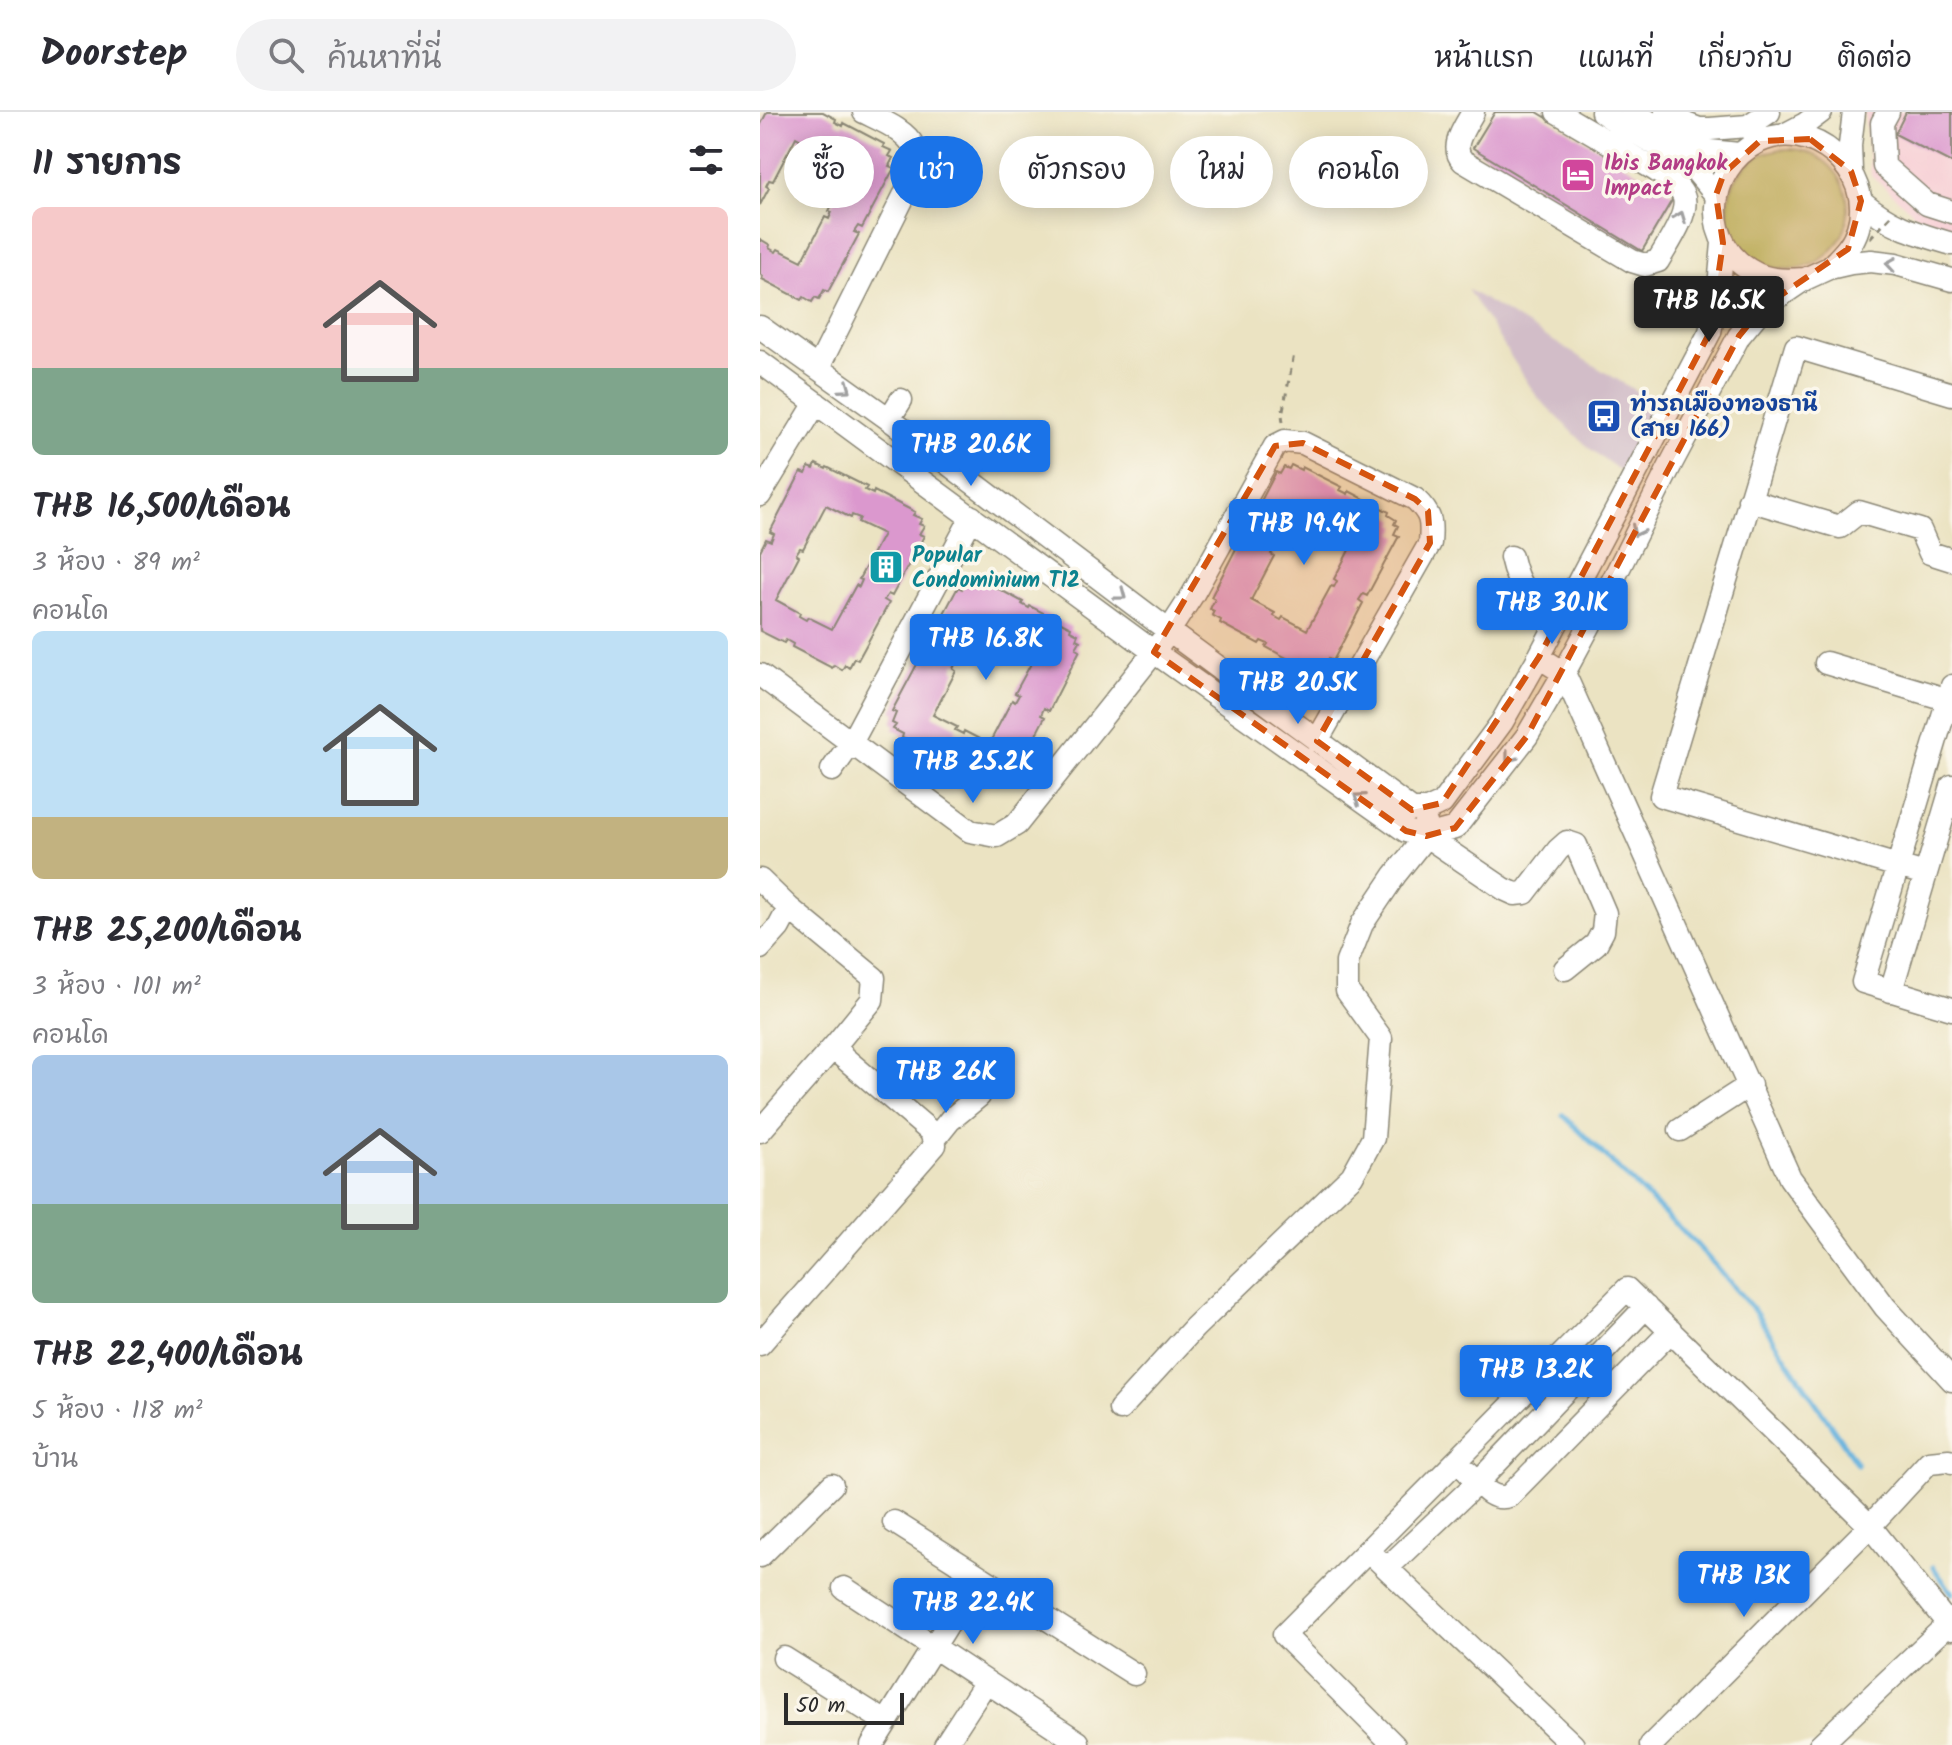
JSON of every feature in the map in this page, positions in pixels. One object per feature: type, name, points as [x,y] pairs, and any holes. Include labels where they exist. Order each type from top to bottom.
[{"type":"street","points":[[818,368],[915,174],[913,144],[898,130],[864,112]]},
{"type":"street","points":[[1473,112],[1457,144],[1463,161],[1632,261],[1645,265],[1658,261],[1685,206],[1682,193],[1660,160],[1602,112]]},
{"type":"street","points":[[1557,112],[1660,160],[1690,164],[1716,195]]},
{"type":"street","points":[[1666,112],[1699,129],[1710,120],[1738,120],[1748,126],[1769,112]]},
{"type":"street","points":[[760,327],[818,368],[895,409],[1169,631],[1412,810],[1427,810],[1442,803],[1502,722],[1557,623],[1645,448],[1710,332],[1719,287],[1723,243],[1716,220],[1716,195],[1724,173],[1739,154],[1760,141],[1784,135],[1821,112]]},
{"type":"street","points":[[1829,268],[1848,249],[1859,227],[1861,201],[1851,171],[1854,112]]},
{"type":"street","points":[[1888,112],[1882,123],[1884,166],[1927,204],[1952,212]]},
{"type":"street","points":[[1639,114],[1699,150],[1739,154]]},
{"type":"street","points":[[1784,135],[1810,139],[1834,151],[1851,171]]},
{"type":"street","points":[[1861,201],[1877,215],[1906,230],[1952,244]]},
{"type":"street","points":[[1723,243],[1739,262],[1757,274],[1778,280],[1805,279]]},
{"type":"street","points":[[1120,1409],[1194,1328],[1352,1176],[1373,1138],[1381,1038],[1347,991],[1347,962],[1362,924],[1426,836],[1455,828],[1527,736],[1599,608],[1739,336],[1762,308],[1805,279],[1829,268],[1871,261],[1896,264],[1952,280]]},
{"type":"street","points":[[1925,874],[1661,796],[1796,347],[1952,394]]},
{"type":"street","points":[[760,362],[1154,652],[1406,831],[1426,836],[1515,894],[1525,893],[1567,842],[1576,845],[1605,913],[1603,931],[1596,944],[1565,969]]},
{"type":"street","points":[[760,495],[816,403]]},
{"type":"street","points":[[760,675],[970,831],[997,836],[1017,824],[1169,631],[1193,594],[1275,446],[1285,441],[1303,443],[1415,499],[1428,511],[1432,526],[1430,543],[1317,741]]},
{"type":"street","points":[[1645,448],[1672,462]]},
{"type":"street","points":[[1749,500],[1840,527],[1859,512],[1905,525],[1920,530],[1930,553],[1952,560]]},
{"type":"street","points":[[832,770],[851,743],[972,517]]},
{"type":"street","points":[[1511,557],[1515,576],[1527,595],[1536,607],[1557,623]]},
{"type":"street","points":[[1539,657],[1564,673],[1790,1178],[1885,1307],[1952,1380]]},
{"type":"street","points":[[1826,663],[1951,696],[1863,982],[1952,1009]]},
{"type":"street","points":[[1891,991],[1952,786]]},
{"type":"street","points":[[1426,836],[1427,810]]},
{"type":"street","points":[[760,880],[874,978],[872,1000],[760,1131]]},
{"type":"street","points":[[760,948],[779,927],[789,908]]},
{"type":"street","points":[[760,1344],[935,1145],[931,1132],[842,1056],[837,1043]]},
{"type":"street","points":[[1680,1130],[1750,1085]]},
{"type":"street","points":[[934,1140],[950,1120],[979,1096]]},
{"type":"street","points":[[1394,1745],[1284,1635],[1627,1289],[1870,1526],[1950,1627],[1820,1745]]},
{"type":"street","points":[[1387,1568],[1478,1482],[1646,1307]]},
{"type":"street","points":[[1456,1461],[1494,1497],[1509,1496],[1671,1331]]},
{"type":"street","points":[[1540,1376],[1584,1420]]},
{"type":"street","points":[[1651,1745],[1870,1526],[1929,1462],[1952,1462]]},
{"type":"street","points":[[760,1556],[832,1485]]},
{"type":"street","points":[[894,1522],[1134,1674]]},
{"type":"street","points":[[1368,1550],[1573,1745]]},
{"type":"street","points":[[872,1745],[978,1576]]},
{"type":"street","points":[[844,1588],[1078,1742]]},
{"type":"street","points":[[784,1658],[886,1722]]},
{"type":"street","points":[[945,1745],[986,1682]]},
{"type":"path","points":[[1870,238],[1893,213]]},
{"type":"path","points":[[1285,441],[1282,415],[1294,354]]},
{"type":"highlighted area","points":[[1810,139],[1851,171],[1861,201],[1848,249],[1762,308],[1739,336],[1527,736],[1455,828],[1426,836],[1406,831],[1154,652],[1275,446],[1303,443],[1415,499],[1428,511],[1430,543],[1317,741],[1412,810],[1442,803],[1539,657],[1710,332],[1723,243],[1716,195],[1724,173],[1760,141]]},
{"type":"shaded area","points":[[1864,112],[1952,112],[1952,228],[1920,219],[1871,175]]},
{"type":"shaded area","points":[[1467,289],[1661,406],[1626,475],[1589,448],[1537,397]]},
{"type":"green space","points":[[1788,149],[1811,154],[1830,167],[1843,186],[1848,209],[1843,232],[1830,251],[1811,264],[1788,269],[1765,264],[1746,251],[1733,232],[1728,209],[1733,186],[1746,167],[1765,154]]},
{"type":"building","points":[[767,112],[823,112],[836,119],[835,122],[843,126],[844,123],[869,136],[784,136],[784,160],[773,181],[769,180],[766,186],[769,188],[760,205],[760,126]]},
{"type":"building","name":"Ibis Bangkok Impact","points":[[1495,112],[1537,112],[1675,195],[1642,251],[1473,148]]},
{"type":"building","points":[[1906,112],[1952,112],[1952,163],[1895,134]]},
{"type":"building","points":[[874,139],[890,150],[890,176],[874,206]]},
{"type":"building","points":[[831,208],[873,208],[862,228],[858,226],[854,232],[859,234],[828,292],[824,290],[819,299],[815,297],[812,302],[762,279],[760,239],[776,252],[778,249],[802,261],[825,217],[829,219],[832,212],[829,211]]},
{"type":"building","name":"Popular Condominium T12","points":[[816,464],[827,467],[867,487],[865,490],[873,494],[874,491],[915,512],[913,515],[922,519],[919,524],[924,526],[919,534],[924,536],[892,596],[888,594],[884,600],[889,603],[858,660],[854,658],[849,668],[845,665],[842,670],[792,647],[793,644],[786,640],[784,643],[760,631],[760,551],[766,539],[771,541],[774,534],[770,532],[801,472],[806,474],[809,467],[814,469]],"holes":[[[826,505],[851,518],[852,515],[860,518],[858,522],[883,534],[859,579],[862,580],[859,587],[856,585],[832,629],[808,617],[806,620],[799,616],[800,613],[776,600],[799,556],[796,554],[800,548],[803,549]]]},
{"type":"building","points":[[1291,465],[1301,470],[1302,467],[1342,487],[1340,490],[1348,494],[1349,491],[1389,512],[1388,515],[1396,520],[1394,524],[1398,526],[1394,534],[1399,536],[1367,596],[1363,594],[1359,600],[1363,603],[1333,661],[1329,658],[1324,668],[1319,666],[1317,670],[1309,665],[1307,669],[1266,647],[1268,644],[1261,641],[1259,644],[1220,623],[1221,620],[1212,615],[1214,611],[1210,609],[1215,599],[1211,597],[1241,539],[1245,541],[1249,534],[1245,532],[1276,472],[1280,474],[1284,467],[1289,469]],"holes":[[[1301,505],[1326,518],[1327,515],[1335,519],[1333,522],[1357,535],[1334,579],[1337,581],[1334,587],[1331,586],[1307,630],[1283,617],[1281,620],[1274,616],[1275,613],[1251,600],[1274,556],[1271,554],[1277,549]]]},
{"type":"building","points":[[973,579],[982,584],[984,581],[1029,608],[1071,627],[1070,630],[1078,634],[1076,639],[1080,641],[1076,648],[1080,650],[1049,711],[1044,708],[1041,715],[1045,717],[1015,775],[1010,773],[1005,782],[1001,780],[999,784],[990,780],[989,783],[948,762],[950,759],[943,755],[941,758],[902,738],[903,734],[893,729],[896,725],[892,723],[896,713],[892,711],[923,653],[927,655],[930,649],[926,647],[958,587],[962,589],[966,582],[970,584]],"holes":[[[982,620],[1007,632],[1009,629],[1016,633],[1014,636],[1039,649],[1015,693],[1019,695],[1015,702],[1012,700],[989,744],[964,731],[963,734],[955,730],[957,727],[933,715],[956,671],[953,669],[956,662],[959,664]]]},
{"type":"waterway","points":[[1563,1115],[1696,1244],[1753,1309],[1857,1464]]},
{"type":"waterway","points":[[1933,1567],[1952,1593]]},
{"type":"place","name":"Ibis Bangkok Impact","points":[[1578,175]]},
{"type":"place","name":"ท่ารถเมืองทองธานี (สาย 166)","points":[[1604,416]]},
{"type":"place","name":"Popular Condominium T12","points":[[886,567]]}]
